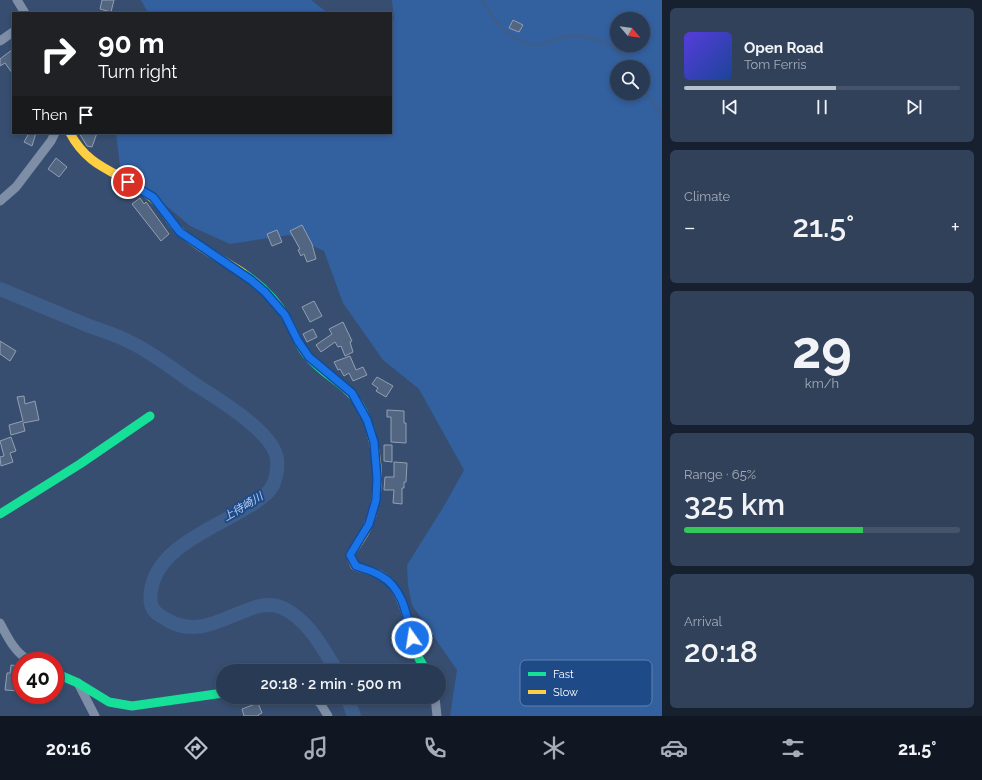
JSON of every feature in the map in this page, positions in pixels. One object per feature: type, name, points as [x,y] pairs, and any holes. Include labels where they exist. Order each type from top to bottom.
[{"type":"street","points":[[17,0],[24,12]]},
{"type":"street","points":[[0,41],[12,33]]},
{"type":"street","points":[[0,201],[16,187],[51,141],[54,134]]},
{"type":"street","points":[[71,134],[80,151],[90,160],[153,197],[180,232],[251,280],[265,292],[285,315],[298,341],[309,357],[352,393],[367,420],[374,442],[377,478],[376,500],[369,524],[350,555],[356,566],[382,576],[394,587],[405,607],[416,653],[422,664]]},
{"type":"street","points":[[0,514],[80,464],[150,416]]},
{"type":"street","points":[[0,624],[19,652]]},
{"type":"street","points":[[64,677],[78,683],[109,702],[132,706],[216,694]]},
{"type":"street","points":[[78,683],[95,716]]},
{"type":"street","points":[[321,704],[328,716]]},
{"type":"street","points":[[436,704],[437,716]]},
{"type":"shaded area","points":[[141,0],[311,0],[327,12],[147,12]]},
{"type":"shaded area","points":[[392,0],[662,0],[662,716],[450,716],[457,670],[412,605],[408,585],[407,565],[444,506],[464,470],[419,389],[383,360],[343,303],[324,251],[289,235],[230,244],[190,226],[120,166],[116,134],[392,134],[392,19],[394,19]]},
{"type":"building","points":[[102,0],[114,0],[111,12],[100,9]]},
{"type":"building","points":[[513,20],[523,25],[519,32],[509,28]]},
{"type":"building","points":[[12,50],[12,73],[5,63],[0,66],[0,59]]},
{"type":"building","points":[[28,134],[36,134],[32,146],[24,142]]},
{"type":"building","points":[[80,134],[97,134],[92,147],[87,146]]},
{"type":"building","points":[[56,158],[67,167],[59,177],[48,169]]},
{"type":"building","points":[[140,198],[144,204],[146,202],[169,234],[161,241],[132,204]]},
{"type":"building","points":[[302,225],[312,244],[316,259],[307,262],[304,254],[301,256],[298,250],[300,249],[290,231]]},
{"type":"building","points":[[277,230],[282,242],[272,246],[267,234]]},
{"type":"building","points":[[314,301],[322,316],[310,322],[302,307]]},
{"type":"building","points":[[343,322],[352,341],[350,342],[353,352],[345,356],[341,346],[338,347],[335,342],[321,352],[316,345],[332,334],[329,329]]},
{"type":"building","points":[[313,329],[317,337],[307,342],[303,334]]},
{"type":"building","points":[[0,341],[16,351],[10,361],[0,354]]},
{"type":"building","points":[[350,356],[356,370],[363,367],[367,375],[353,381],[349,373],[344,376],[340,369],[338,370],[334,362]]},
{"type":"building","points":[[377,377],[393,386],[386,397],[376,391],[378,388],[372,384]]},
{"type":"building","points":[[24,396],[25,404],[35,401],[39,420],[23,423],[25,431],[11,435],[9,425],[23,421],[17,397]]},
{"type":"building","points":[[387,410],[404,411],[404,423],[406,423],[406,443],[391,442],[391,417],[387,417]]},
{"type":"building","points":[[11,437],[16,451],[10,453],[13,462],[1,466],[0,457],[4,456],[0,441]]},
{"type":"building","points":[[384,445],[392,445],[392,462],[384,461]]},
{"type":"building","points":[[394,462],[407,463],[406,482],[404,482],[404,488],[402,488],[402,504],[393,503],[394,490],[384,490],[385,477],[394,477]]},
{"type":"building","points":[[12,665],[12,690],[5,690],[7,673],[10,673]]},
{"type":"building","points":[[258,704],[262,713],[258,716],[244,716],[242,709]]},
{"type":"waterway","points":[[482,0],[505,31],[517,40],[524,43],[534,45],[563,37],[587,37],[611,46],[618,51],[625,60]]},
{"type":"waterway","points":[[650,99],[662,115]]},
{"type":"waterway","name":"上待崎川","points":[[0,289],[88,326],[120,337],[140,347],[242,416],[266,438],[277,459],[276,477],[271,489],[254,503],[183,545],[168,558],[157,573],[151,591],[151,605],[160,616],[169,621],[185,626],[200,626],[215,623],[258,607],[271,605],[283,608],[292,613],[308,627],[333,664]]},
{"type":"waterway","name":"上待崎川","points":[[350,704],[354,716]]},
{"type":"traffic: fast","points":[[243,273],[262,288],[278,306],[287,319],[306,354],[358,402],[370,429]]},
{"type":"traffic: fast","points":[[0,514],[80,464],[150,416]]},
{"type":"traffic: fast","points":[[408,621],[416,653],[422,664]]},
{"type":"traffic: fast","points":[[64,677],[78,683],[109,702],[132,706],[216,694]]},
{"type":"traffic: slow","points":[[71,134],[78,146],[96,163],[128,181],[155,200],[172,223],[187,237],[243,273]]},
{"type":"traffic: slow","points":[[370,429],[377,464],[377,488],[373,512],[367,527],[363,536],[350,555],[355,566],[379,574],[392,585],[402,602],[408,621]]},
{"type":"route","points":[[128,182],[153,197],[180,232],[200,247],[251,280],[265,292],[285,315],[298,341],[309,357],[352,393],[367,420],[374,442],[377,478],[376,500],[369,524],[350,555],[356,566],[382,576],[394,587],[405,607],[412,638]]}]
